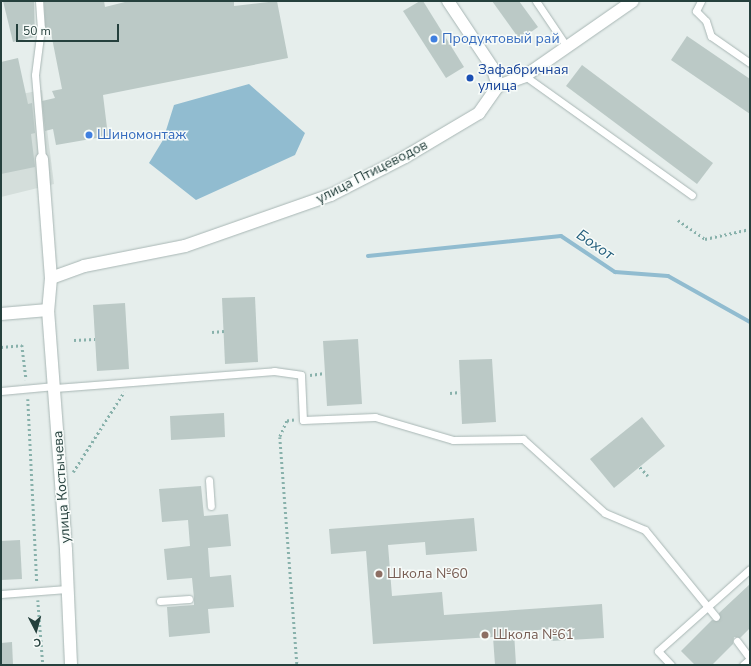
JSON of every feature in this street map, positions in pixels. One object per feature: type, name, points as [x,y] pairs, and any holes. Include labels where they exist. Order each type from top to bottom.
[{"type":"street","points":[[448,1],[492,67],[498,86],[525,76],[633,1]]},
{"type":"street","name":"улица Птицеводов","points":[[51,278],[84,266],[185,246],[332,195],[479,113],[498,86]]},
{"type":"street","name":"улица Костычева","points":[[42,159],[51,278],[48,310],[62,489],[71,665]]},
{"type":"street","points":[[1,314],[48,310]]},
{"type":"lane","points":[[39,1],[41,28],[35,74],[42,159]]},
{"type":"lane","points":[[536,1],[567,47]]},
{"type":"lane","points":[[701,1],[696,11],[706,21],[711,36],[750,63]]},
{"type":"lane","points":[[525,76],[692,195]]},
{"type":"lane","points":[[1,391],[274,371],[301,375],[303,420],[375,417],[453,440],[523,439],[606,513],[646,530],[716,617]]},
{"type":"lane","points":[[209,480],[211,506]]},
{"type":"lane","points":[[671,665],[658,650],[750,569]]},
{"type":"lane","points":[[1,594],[67,589]]},
{"type":"lane","points":[[160,601],[189,599]]},
{"type":"lane","points":[[736,641],[750,658],[743,665]]},
{"type":"path","points":[[678,220],[706,239],[750,229]]},
{"type":"path","points":[[212,332],[224,331]]},
{"type":"path","points":[[74,340],[95,339]]},
{"type":"path","points":[[1,347],[22,345],[28,389],[43,665]]},
{"type":"path","points":[[301,375],[325,373]]},
{"type":"path","points":[[62,489],[131,382]]},
{"type":"path","points":[[450,393],[460,392]]},
{"type":"path","points":[[297,665],[280,437],[288,421],[303,420]]},
{"type":"path","points":[[640,467],[648,476]]},
{"type":"shaded area","points":[[42,90],[54,184],[1,197],[1,98]]},
{"type":"water","points":[[249,84],[305,133],[295,155],[196,200],[149,163],[163,140],[174,105]]},
{"type":"building","points":[[3,1],[34,1],[35,37],[13,42]]},
{"type":"building","points":[[44,1],[104,1],[105,7],[129,1],[234,1],[234,6],[277,1],[288,58],[103,95],[108,136],[56,145],[53,129],[45,131],[42,101],[55,98],[52,91],[62,89],[51,33],[45,34]]},
{"type":"building","name":"Продуктовый рай","points":[[420,1],[423,1],[464,67],[446,78],[403,11]]},
{"type":"building","points":[[492,1],[519,1],[538,27],[520,40]]},
{"type":"building","points":[[687,36],[750,79],[750,114],[671,60]]},
{"type":"building","points":[[18,58],[28,104],[32,103],[35,133],[31,134],[35,167],[1,174],[1,62]]},
{"type":"building","points":[[582,65],[713,163],[697,184],[566,86]]},
{"type":"building","points":[[255,297],[258,362],[225,364],[222,298]]},
{"type":"building","points":[[125,303],[129,369],[97,371],[93,305]]},
{"type":"building","points":[[358,339],[362,404],[327,406],[323,341]]},
{"type":"building","points":[[492,359],[496,422],[462,424],[459,360]]},
{"type":"building","points":[[224,413],[225,437],[171,440],[170,416]]},
{"type":"building","points":[[642,417],[665,446],[614,488],[590,459]]},
{"type":"building","points":[[201,486],[204,516],[228,514],[231,546],[208,548],[210,577],[231,575],[234,607],[208,609],[210,633],[169,637],[167,607],[194,605],[194,598],[192,578],[167,580],[164,549],[190,546],[188,520],[162,522],[159,489]]},
{"type":"building","name":"Школа №60","points":[[474,518],[477,551],[426,555],[425,542],[388,545],[392,596],[442,592],[444,615],[602,604],[604,638],[551,641],[550,629],[514,632],[516,665],[495,665],[493,637],[373,644],[366,551],[331,554],[329,529]]},
{"type":"building","points":[[20,540],[22,579],[1,580],[1,541]]},
{"type":"building","points":[[750,584],[750,628],[740,638],[734,637],[733,644],[712,665],[695,665],[681,651],[712,620],[719,621],[719,613]]},
{"type":"building","points":[[12,642],[13,665],[1,665],[1,643]]},
{"type":"waterway","name":"Бохот","points":[[368,256],[561,236],[615,272],[668,276],[750,322]]},
{"type":"place","name":"Продуктовый рай","points":[[434,39]]},
{"type":"place","name":"Зафабричная улица","points":[[470,78]]},
{"type":"place","name":"Шиномонтаж","points":[[89,135]]},
{"type":"place","name":"Школа №60","points":[[379,574]]},
{"type":"place","name":"Школа №61","points":[[485,635]]}]
